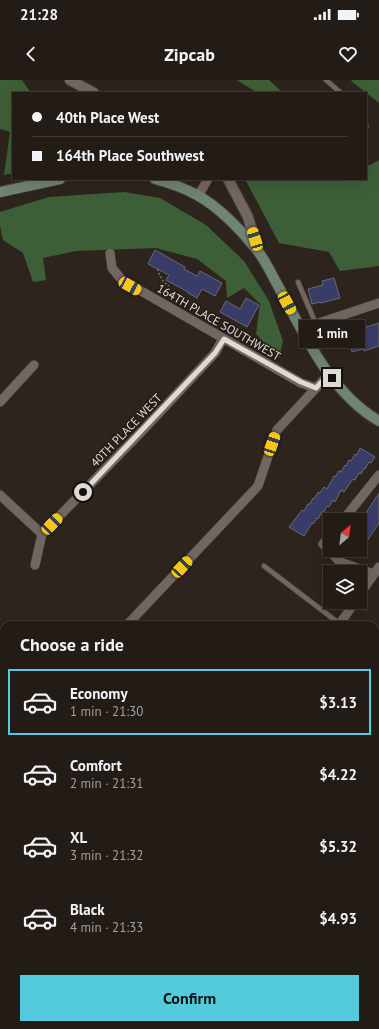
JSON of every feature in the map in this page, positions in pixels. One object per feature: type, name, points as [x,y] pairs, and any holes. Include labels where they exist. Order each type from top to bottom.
[{"type":"main road","points":[[0,192],[55,180]]},
{"type":"main road","points":[[159,180],[180,186],[198,196],[231,221],[258,251],[329,374],[353,402],[379,421]]},
{"type":"street","points":[[70,80],[92,92]]},
{"type":"street","points":[[198,196],[207,180]]},
{"type":"street","points":[[229,180],[248,216],[258,251]]},
{"type":"street","name":"164TH PLACE SOUTHWEST","points":[[110,253],[112,268],[122,280],[301,382],[316,388]]},
{"type":"street","points":[[302,329],[379,303]]},
{"type":"street","name":"40TH PLACE WEST","points":[[42,534],[215,353],[224,339]]},
{"type":"street","points":[[0,402],[34,365]]},
{"type":"street","points":[[131,621],[258,486],[277,430],[329,374]]},
{"type":"street","points":[[349,513],[379,475]]},
{"type":"street","points":[[0,495],[42,534],[35,564]]},
{"type":"street","points":[[336,557],[340,562],[376,570],[367,584]]},
{"type":"street","points":[[342,621],[350,609]]},
{"type":"lane","points":[[326,80],[340,92]]},
{"type":"lane","points":[[298,282],[316,324]]},
{"type":"lane","points":[[264,566],[336,621]]},
{"type":"path","points":[[158,269],[161,279],[169,286]]},
{"type":"green space","points":[[0,80],[22,80],[30,92],[12,92],[12,173],[4,175],[10,132],[0,129]]},
{"type":"green space","points":[[237,80],[269,80],[282,92],[256,92]]},
{"type":"green space","points":[[379,80],[379,103],[367,92],[351,81]]},
{"type":"green space","points":[[379,160],[379,266],[340,271],[329,252],[279,243],[246,180],[367,180],[367,165]]},
{"type":"green space","points":[[124,192],[160,198],[206,225],[244,261],[269,301],[283,341],[279,358],[256,334],[260,304],[244,288],[227,298],[226,281],[197,259],[156,248],[76,251],[43,258],[46,280],[33,282],[23,253],[3,240],[0,226],[0,212],[49,197]]},
{"type":"building","points":[[155,250],[185,267],[184,269],[197,276],[200,271],[222,283],[215,296],[202,289],[197,298],[166,280],[169,275],[148,264]]},
{"type":"building","points":[[334,278],[340,298],[312,304],[308,289],[323,285],[322,281]]},
{"type":"building","points":[[246,298],[259,305],[247,327],[220,312],[226,301],[240,309]]},
{"type":"building","points":[[379,323],[379,346],[364,351],[363,349],[352,352],[347,333]]},
{"type":"building","points":[[360,448],[375,457],[371,463],[369,462],[355,480],[353,479],[344,492],[341,490],[335,502],[333,500],[329,507],[327,506],[318,519],[317,518],[313,524],[312,523],[304,536],[289,527],[302,510],[304,511],[308,504],[310,504],[318,492],[320,493],[324,487],[327,489],[334,476],[335,477],[339,471],[341,472],[355,454],[357,455]]},
{"type":"building","points":[[379,493],[379,523],[367,541],[367,513]]},
{"type":"route","points":[[83,492],[215,353],[224,339],[301,382],[316,388],[329,374],[332,378]]}]
